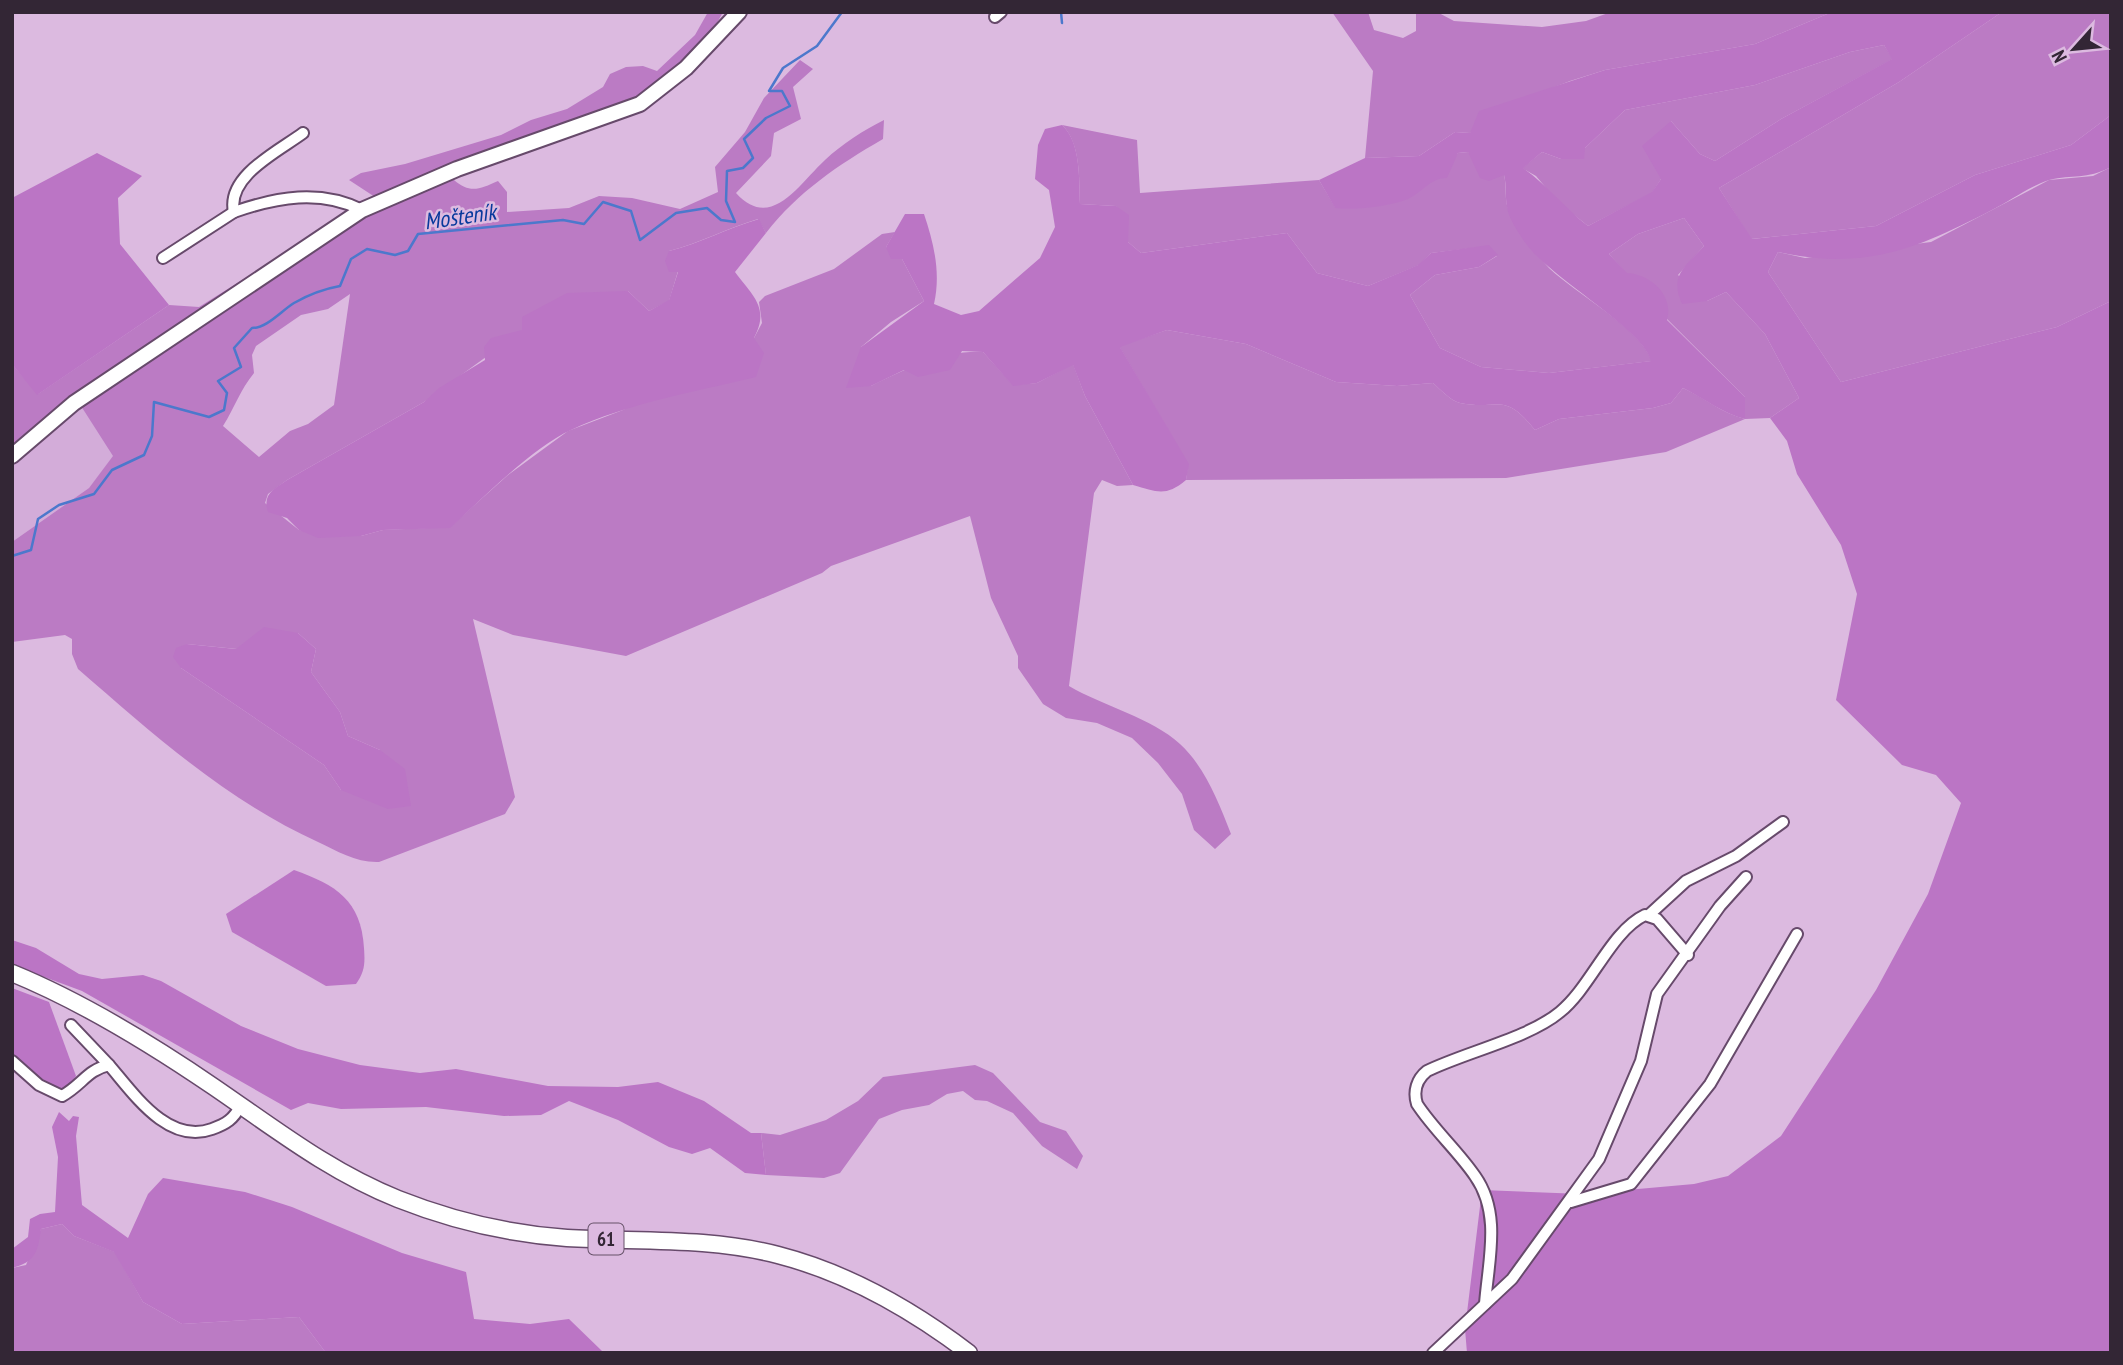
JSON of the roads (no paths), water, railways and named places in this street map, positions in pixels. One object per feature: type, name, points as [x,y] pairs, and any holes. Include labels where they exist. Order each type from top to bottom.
[{"type":"main road","name":"61","points":[[12,973],[129,1032],[348,1177],[434,1212],[507,1231],[566,1238],[684,1242],[776,1254],[844,1276],[928,1322],[968,1353]]},
{"type":"street","points":[[12,456],[74,403],[362,209],[457,169],[640,104],[686,68],[739,12]]},
{"type":"street","points":[[234,212],[232,203],[236,189],[258,166],[303,134]]},
{"type":"street","points":[[163,258],[234,212],[277,199],[303,197],[344,201],[362,209]]},
{"type":"street","points":[[1485,1304],[1491,1250],[1489,1205],[1477,1178],[1417,1104],[1415,1097],[1418,1081],[1436,1066],[1524,1033],[1559,1013],[1584,988],[1626,929],[1638,918],[1650,914],[1686,881],[1737,856],[1783,822]]},
{"type":"street","points":[[1433,1353],[1512,1279],[1562,1209],[1571,1202],[1599,1159],[1635,1077],[1657,994],[1688,955],[1720,906],[1746,877]]},
{"type":"street","points":[[1650,914],[1688,955]]},
{"type":"street","points":[[1571,1202],[1631,1184],[1710,1084],[1797,934]]},
{"type":"street","points":[[71,1025],[141,1102],[169,1126],[199,1134],[225,1125],[240,1106]]},
{"type":"street","points":[[12,1061],[38,1085],[62,1096],[76,1089],[93,1069],[109,1065]]},
{"type":"waterway","name":"Mošteník","points":[[12,556],[31,550],[38,519],[59,505],[94,494],[112,470],[144,455],[152,436],[154,402],[209,417],[224,410],[227,393],[218,381],[241,367],[234,348],[252,328],[268,322],[294,303],[340,286],[351,259],[367,249],[395,255],[408,251],[418,234],[563,220],[584,224],[603,202],[631,211],[640,240],[676,213],[707,208],[721,220],[735,222],[726,201],[727,171],[743,168],[753,158],[744,139],[766,118],[790,106],[782,91],[769,91],[783,68],[817,46],[842,12]]},
{"type":"waterway","points":[[1061,12],[1062,23]]}]
